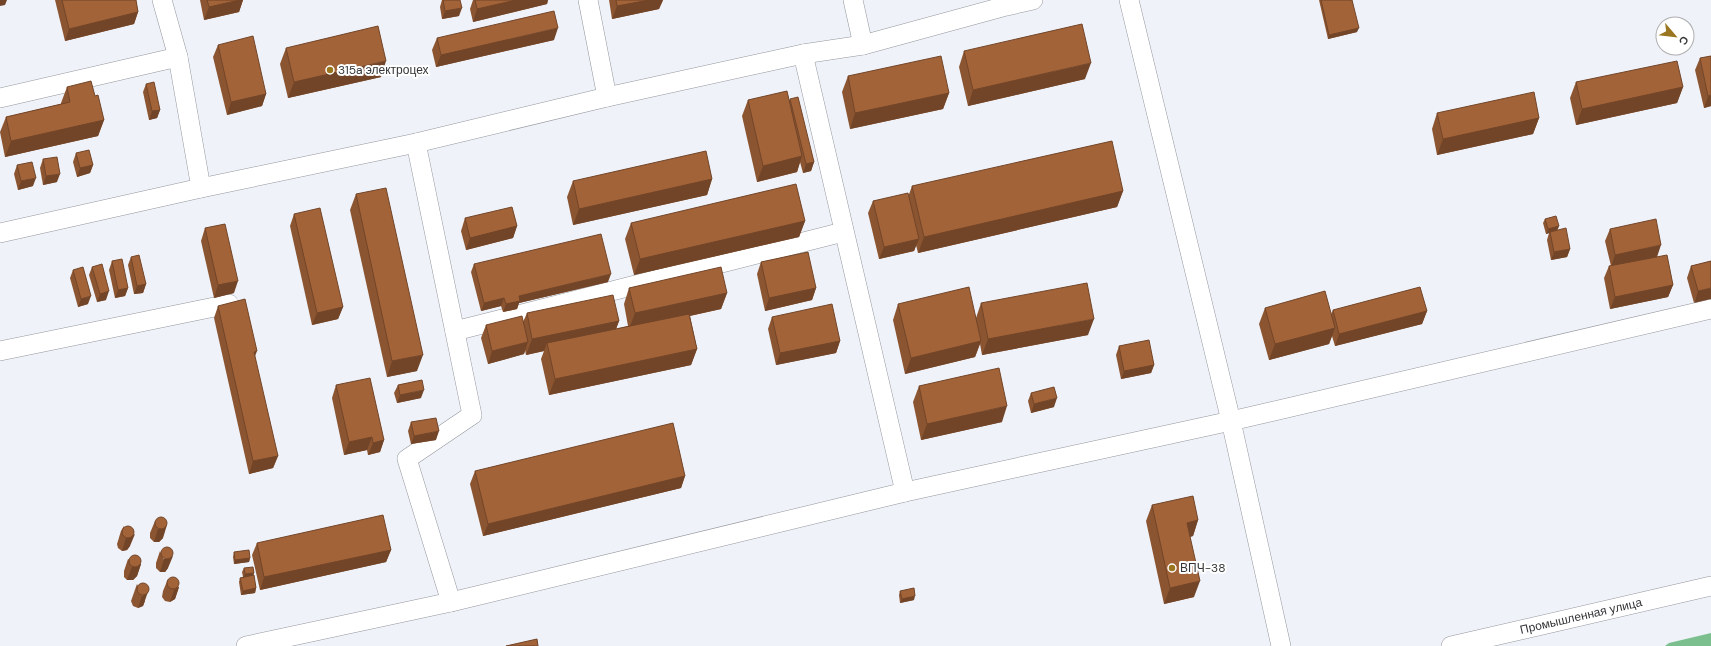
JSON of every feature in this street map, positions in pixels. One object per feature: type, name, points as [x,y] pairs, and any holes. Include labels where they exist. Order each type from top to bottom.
[{"type":"street","points":[[162,0],[178,57],[201,188]]},
{"type":"street","points":[[588,0],[608,97]]},
{"type":"street","points":[[854,0],[863,45]]},
{"type":"street","points":[[1,231],[416,143],[608,97],[802,54],[863,45],[1001,3],[1033,0]]},
{"type":"street","points":[[1130,0],[1231,421],[1281,646]]},
{"type":"street","points":[[802,54],[905,492]]},
{"type":"street","points":[[0,98],[178,57]]},
{"type":"street","points":[[416,143],[472,415],[407,459],[451,602]]},
{"type":"street","points":[[455,331],[843,232]]},
{"type":"street","points":[[0,351],[229,304]]},
{"type":"street","points":[[246,646],[451,602],[905,492],[1231,421],[1711,309]]},
{"type":"street","name":"Промышленная улица","points":[[1451,646],[1711,586]]},
{"type":"green space","points":[[1711,633],[1711,646],[1665,646],[1669,643]]},
{"type":"building","points":[[62,0],[136,0],[138,12],[69,29]]},
{"type":"building","points":[[207,0],[240,0],[209,7]]},
{"type":"building","points":[[443,0],[460,0],[462,8],[445,11]]},
{"type":"building","points":[[475,0],[516,0],[477,9]]},
{"type":"building","points":[[616,0],[649,0],[617,6]]},
{"type":"building","points":[[1321,0],[1352,0],[1359,28],[1329,35]]},
{"type":"building","points":[[554,11],[558,28],[441,55],[437,38]]},
{"type":"building","points":[[1082,24],[1091,63],[973,90],[964,51]]},
{"type":"building","points":[[378,26],[386,61],[294,82],[286,48]]},
{"type":"building","points":[[253,36],[266,94],[231,102],[218,45]]},
{"type":"building","points":[[941,56],[949,93],[855,113],[848,76]]},
{"type":"building","points":[[1711,56],[1711,95],[1708,96],[1700,58]]},
{"type":"building","points":[[1677,61],[1683,87],[1582,109],[1576,82]]},
{"type":"building","points":[[91,81],[95,96],[98,95],[104,120],[11,141],[6,117],[70,102],[67,87]]},
{"type":"building","points":[[154,82],[160,110],[152,111],[146,84]]},
{"type":"building","points":[[787,91],[802,156],[763,166],[748,100]]},
{"type":"building","points":[[1534,92],[1539,118],[1443,139],[1437,113]]},
{"type":"building","points":[[798,97],[814,162],[806,164],[790,99]]},
{"type":"building","points":[[1112,141],[1123,191],[924,237],[912,186]]},
{"type":"building","points":[[89,150],[93,165],[80,168],[76,153]]},
{"type":"building","points":[[706,151],[712,179],[579,209],[573,181]]},
{"type":"building","points":[[57,157],[60,174],[46,176],[43,159]]},
{"type":"building","points":[[32,162],[36,178],[21,181],[17,165]]},
{"type":"building","points":[[796,184],[805,221],[640,259],[631,223]]},
{"type":"building","points":[[386,188],[423,355],[392,361],[356,194]]},
{"type":"building","points":[[908,193],[919,239],[884,247],[873,201]]},
{"type":"building","points":[[512,207],[517,226],[470,238],[465,218]]},
{"type":"building","points":[[320,208],[343,307],[317,313],[294,214]]},
{"type":"building","points":[[1556,216],[1559,226],[1548,229],[1545,219]]},
{"type":"building","points":[[1656,219],[1661,245],[1615,255],[1610,229]]},
{"type":"building","points":[[225,224],[238,281],[218,285],[205,228]]},
{"type":"building","points":[[1566,228],[1570,249],[1554,252],[1550,232]]},
{"type":"building","points":[[601,234],[611,274],[519,296],[520,301],[506,304],[504,298],[484,303],[474,264]]},
{"type":"building","points":[[808,252],[816,288],[769,298],[761,262]]},
{"type":"building","points":[[139,255],[146,284],[137,286],[131,257]]},
{"type":"building","points":[[1667,255],[1673,285],[1615,297],[1609,266]]},
{"type":"building","points":[[122,259],[128,288],[118,290],[112,261]]},
{"type":"building","points":[[1711,261],[1711,288],[1698,291],[1691,266]]},
{"type":"building","points":[[102,264],[109,291],[100,294],[92,267]]},
{"type":"building","points":[[83,267],[91,296],[81,299],[73,270]]},
{"type":"building","points":[[721,267],[727,293],[635,313],[629,288]]},
{"type":"building","points":[[1087,283],[1094,319],[988,339],[981,303]]},
{"type":"building","points":[[969,287],[981,341],[911,358],[898,304]]},
{"type":"building","points":[[1420,287],[1427,311],[1339,334],[1333,310]]},
{"type":"building","points":[[1325,291],[1335,328],[1275,344],[1265,308]]},
{"type":"building","points":[[613,295],[619,321],[532,339],[527,313]]},
{"type":"building","points":[[245,299],[257,351],[254,352],[278,456],[253,461],[218,306]]},
{"type":"building","points":[[832,304],[840,341],[780,353],[772,317]]},
{"type":"building","points":[[689,314],[697,349],[555,379],[547,343]]},
{"type":"building","points":[[522,316],[528,342],[492,351],[486,325]]},
{"type":"building","points":[[1149,340],[1154,365],[1124,371],[1119,346]]},
{"type":"building","points":[[999,368],[1007,406],[927,424],[919,386]]},
{"type":"building","points":[[370,378],[384,440],[373,443],[372,437],[349,442],[336,385]]},
{"type":"building","points":[[422,380],[424,390],[400,395],[398,385]]},
{"type":"building","points":[[1054,387],[1057,398],[1034,404],[1031,393]]},
{"type":"building","points":[[436,418],[439,431],[414,436],[411,422]]},
{"type":"building","points":[[673,423],[685,476],[488,524],[475,471]]},
{"type":"building","name":"ВПЧ-38","points":[[1193,496],[1198,520],[1187,523],[1200,581],[1170,588],[1152,505]]},
{"type":"building","points":[[383,515],[391,550],[264,577],[257,543]]},
{"type":"building","points":[[163,517],[166,518],[166,528],[159,529],[156,528],[155,521],[156,518]]},
{"type":"building","points":[[130,526],[133,527],[133,537],[126,538],[123,537],[122,530],[123,527]]},
{"type":"building","points":[[169,547],[172,548],[172,558],[165,559],[162,558],[161,551],[162,548]]},
{"type":"building","points":[[249,550],[250,558],[235,560],[234,552]]},
{"type":"building","points":[[137,555],[140,556],[140,566],[133,567],[130,566],[129,559],[130,556]]},
{"type":"building","points":[[253,567],[254,573],[245,574],[244,568]]},
{"type":"building","points":[[254,575],[256,588],[243,591],[240,578]]},
{"type":"building","points":[[175,577],[178,578],[178,588],[171,589],[168,588],[167,581],[168,578]]},
{"type":"building","points":[[145,583],[148,584],[148,594],[141,595],[138,594],[137,587],[138,584]]},
{"type":"building","points":[[914,588],[915,596],[902,599],[900,591]]},
{"type":"building","points":[[537,639],[538,646],[506,646]]},
{"type":"place","name":"315a электроцех","points":[[330,70]]},
{"type":"place","name":"ВПЧ-38","points":[[1172,568]]}]
